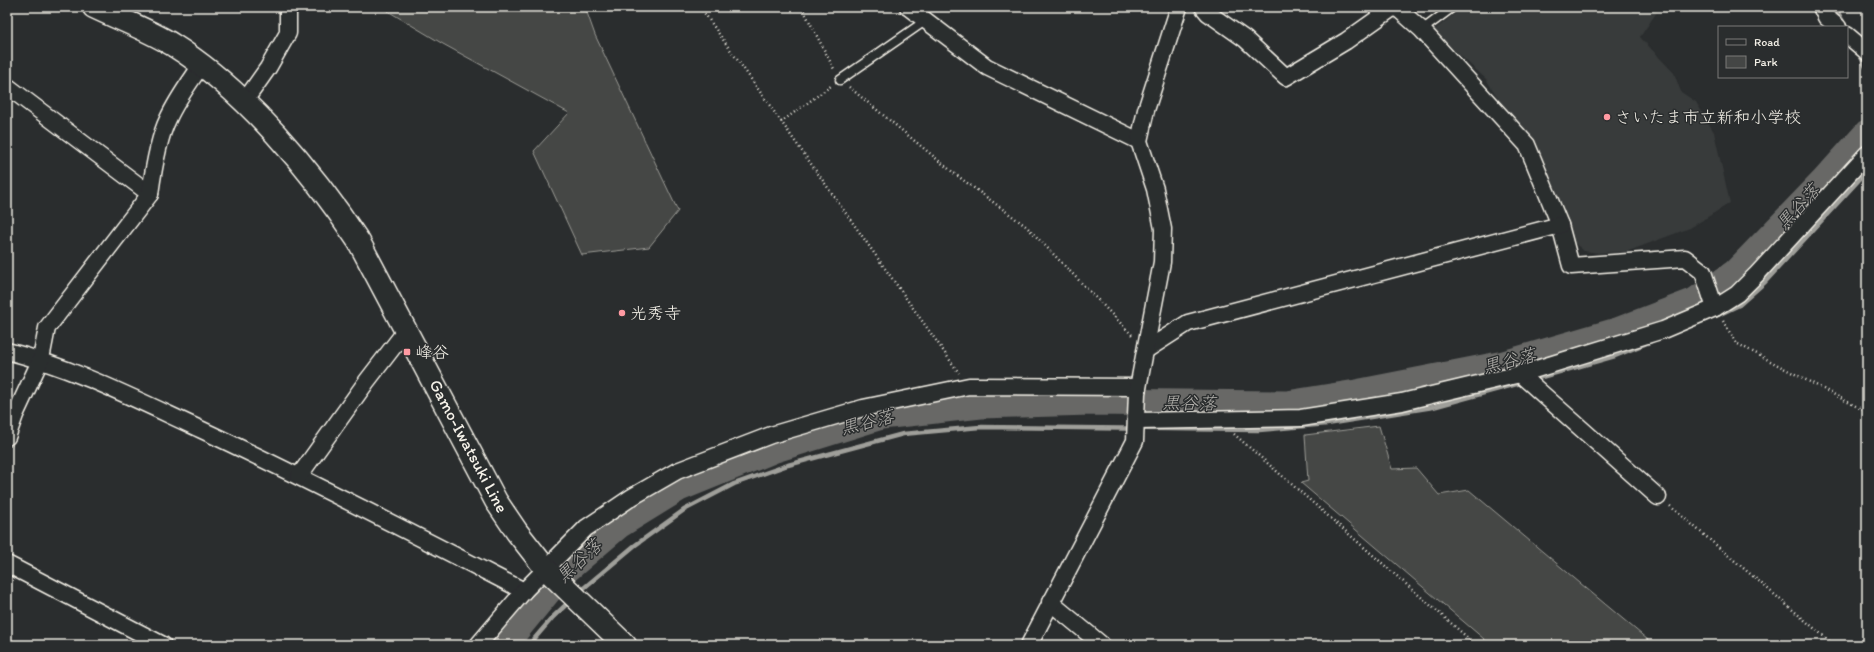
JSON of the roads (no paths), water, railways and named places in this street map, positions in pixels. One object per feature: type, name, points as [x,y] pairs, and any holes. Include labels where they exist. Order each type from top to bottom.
[{"type":"main road","name":"Gamo-Iwatsuki Line","points":[[94,7],[172,44],[202,64],[244,102],[291,152],[338,210],[359,242],[407,329],[496,501],[517,532],[554,577],[625,645]]},
{"type":"street","points":[[244,102],[268,68],[288,33],[288,7]]},
{"type":"street","points":[[908,7],[924,21],[987,67],[1140,141]]},
{"type":"street","points":[[1029,645],[1135,441],[1138,390],[1162,262],[1163,229],[1155,190],[1140,141],[1146,110],[1179,7]]},
{"type":"street","points":[[1203,7],[1208,13],[1245,39],[1286,77],[1346,41],[1395,7],[1422,30],[1527,145],[1560,225],[1571,266],[1685,258],[1703,272],[1715,308]]},
{"type":"street","points":[[1821,7],[1826,17],[1837,26]]},
{"type":"street","points":[[1848,36],[1867,52]]},
{"type":"street","points":[[7,437],[15,414],[41,360],[47,328],[150,194],[153,169],[167,121],[178,99],[202,64]]},
{"type":"street","points":[[7,86],[150,194]]},
{"type":"street","points":[[1137,417],[1217,419],[1301,418],[1402,402],[1520,374],[1663,330],[1715,308],[1737,294],[1867,154]]},
{"type":"street","points":[[1146,350],[1188,323],[1387,269],[1484,246],[1560,225]]},
{"type":"street","points":[[299,476],[362,387],[407,329]]},
{"type":"street","points":[[7,351],[41,360],[143,403],[299,476],[524,591]]},
{"type":"street","points":[[1520,374],[1658,497]]},
{"type":"street","points":[[478,645],[524,591],[554,577],[586,528],[632,497],[676,471],[771,435],[863,408],[969,386],[1138,390]]},
{"type":"street","points":[[7,564],[163,645]]},
{"type":"street","points":[[1050,602],[1102,645]]},
{"type":"lane","points":[[1422,30],[1453,7]]},
{"type":"lane","points":[[840,80],[924,21]]},
{"type":"waterway","points":[[1835,7],[1845,26]]},
{"type":"waterway","points":[[1859,53],[1867,69]]},
{"type":"waterway","name":"黒谷落","points":[[504,645],[564,572],[619,525],[679,488],[775,449],[881,416],[981,405],[1091,402],[1287,404],[1356,393],[1504,364],[1617,331],[1695,301],[1736,272],[1823,182],[1867,133]]},
{"type":"waterway","points":[[1716,316],[1739,305],[1765,282],[1867,171]]},
{"type":"waterway","points":[[1531,380],[1615,356],[1652,341]]},
{"type":"waterway","points":[[579,592],[634,546],[684,510],[734,484],[788,465],[903,434],[980,427],[1259,430],[1327,424],[1433,407],[1524,382]]},
{"type":"waterway","points":[[529,645],[553,617],[571,600]]},
{"type":"place","name":"さいたま市立新和小学校","points":[[1607,117]]},
{"type":"place","name":"光秀寺","points":[[622,313]]},
{"type":"place","name":"峰谷","points":[[407,352]]}]
